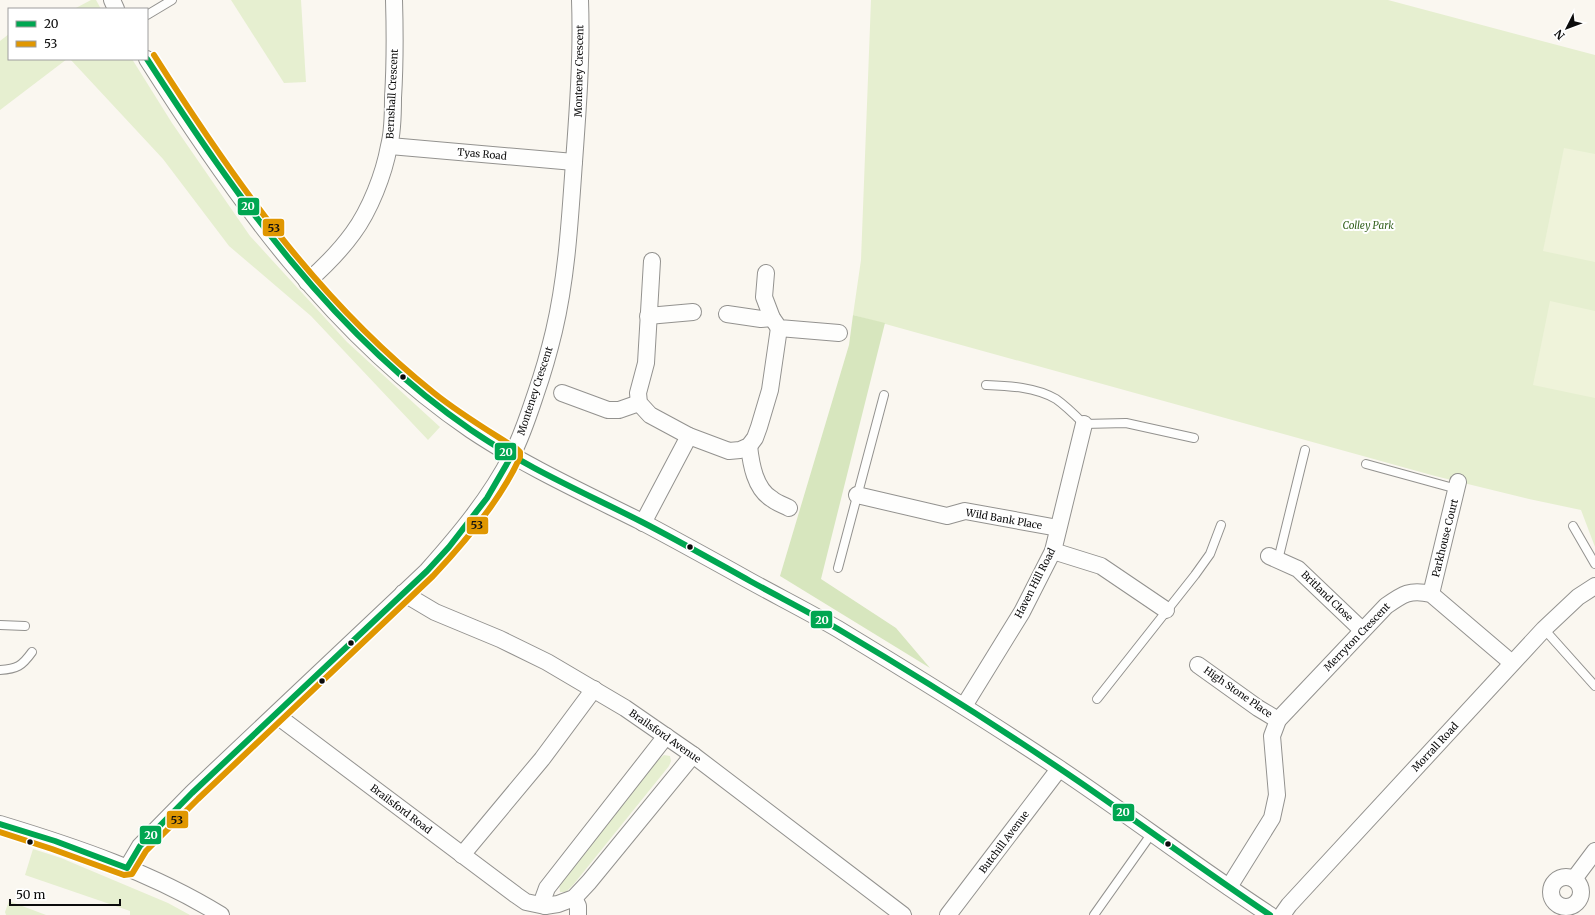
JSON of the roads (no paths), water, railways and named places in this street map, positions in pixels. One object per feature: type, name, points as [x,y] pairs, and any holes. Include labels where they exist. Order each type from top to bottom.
[{"type":"street","name":"Bernshall Crescent","points":[[307,282],[333,258],[353,233],[368,208],[381,175],[390,146],[394,96],[394,0]]},
{"type":"street","name":"Monteney Crescent","points":[[127,868],[140,846],[192,793],[427,571],[487,498],[512,455],[527,420],[554,331],[564,277],[569,236],[579,111],[580,0]]},
{"type":"street","points":[[148,60],[201,142],[236,191],[307,282],[384,362],[429,400],[473,431],[512,455],[547,475],[643,523],[833,626],[964,706],[1060,769],[1229,888],[1270,915]]},
{"type":"street","name":"Tyas Road","points":[[390,146],[574,162]]},
{"type":"street","points":[[652,261],[646,363],[638,393],[639,403],[650,415],[689,436],[729,451],[740,450],[749,446],[755,438],[770,390],[776,323],[764,297],[766,273]]},
{"type":"street","points":[[648,316],[693,312]]},
{"type":"street","points":[[727,314],[839,333]]},
{"type":"street","points":[[562,393],[608,410],[620,410],[639,403]]},
{"type":"street","name":"Haven Hill Road","points":[[964,706],[1022,612],[1053,551],[1084,424]]},
{"type":"street","points":[[643,523],[689,436]]},
{"type":"street","points":[[749,446],[751,467],[757,483],[770,499],[788,508]]},
{"type":"street","name":"Parkhouse Court","points":[[1431,594],[1458,486]]},
{"type":"street","name":"Wild Bank Place","points":[[857,495],[947,516],[965,511],[1058,528]]},
{"type":"street","points":[[1053,551],[1101,566],[1166,610]]},
{"type":"street","name":"Britland Close","points":[[1273,558],[1298,569],[1362,630]]},
{"type":"street","name":"Morrall Road","points":[[1282,915],[1289,905],[1544,629],[1578,596],[1595,586]]},
{"type":"street","name":"Merryton Crescent","points":[[1229,888],[1272,818],[1277,795],[1272,736],[1278,720],[1386,606],[1402,595],[1418,591],[1431,594]]},
{"type":"street","name":"Brailsford Avenue","points":[[403,594],[434,612],[500,639],[547,662],[594,689],[693,755],[903,915]]},
{"type":"street","points":[[1431,594],[1512,663]]},
{"type":"street","name":"High Stone Place","points":[[1198,665],[1258,708],[1278,720]]},
{"type":"street","points":[[462,855],[542,759],[594,689]]},
{"type":"street","name":"Brailsford Road","points":[[276,715],[462,855],[527,909],[558,904],[574,898],[589,882],[693,755]]},
{"type":"street","points":[[544,906],[543,899],[547,888],[666,736]]},
{"type":"street","name":"Butchill Avenue","points":[[948,915],[1060,769]]},
{"type":"street","points":[[0,824],[55,841],[127,868],[167,886],[221,915]]},
{"type":"street","points":[[1574,879],[1595,851]]},
{"type":"street","points":[[574,898],[578,906],[578,915]]},
{"type":"lane","points":[[148,14],[172,0]]},
{"type":"lane","points":[[986,385],[1015,387],[1040,391],[1057,400],[1084,424],[1126,423],[1194,438]]},
{"type":"lane","points":[[838,568],[884,395]]},
{"type":"lane","points":[[1273,558],[1305,450]]},
{"type":"lane","points":[[1366,464],[1458,486]]},
{"type":"lane","points":[[1097,699],[1166,610],[1180,596],[1210,554],[1222,525]]},
{"type":"lane","points":[[1573,526],[1595,564]]},
{"type":"lane","points":[[0,625],[25,626]]},
{"type":"lane","points":[[1544,629],[1595,686]]},
{"type":"lane","points":[[0,670],[20,666],[32,652]]},
{"type":"lane","points":[[1094,915],[1152,833]]},
{"type":"park label","name":"Colley Park","points":[[1368,225]]}]
